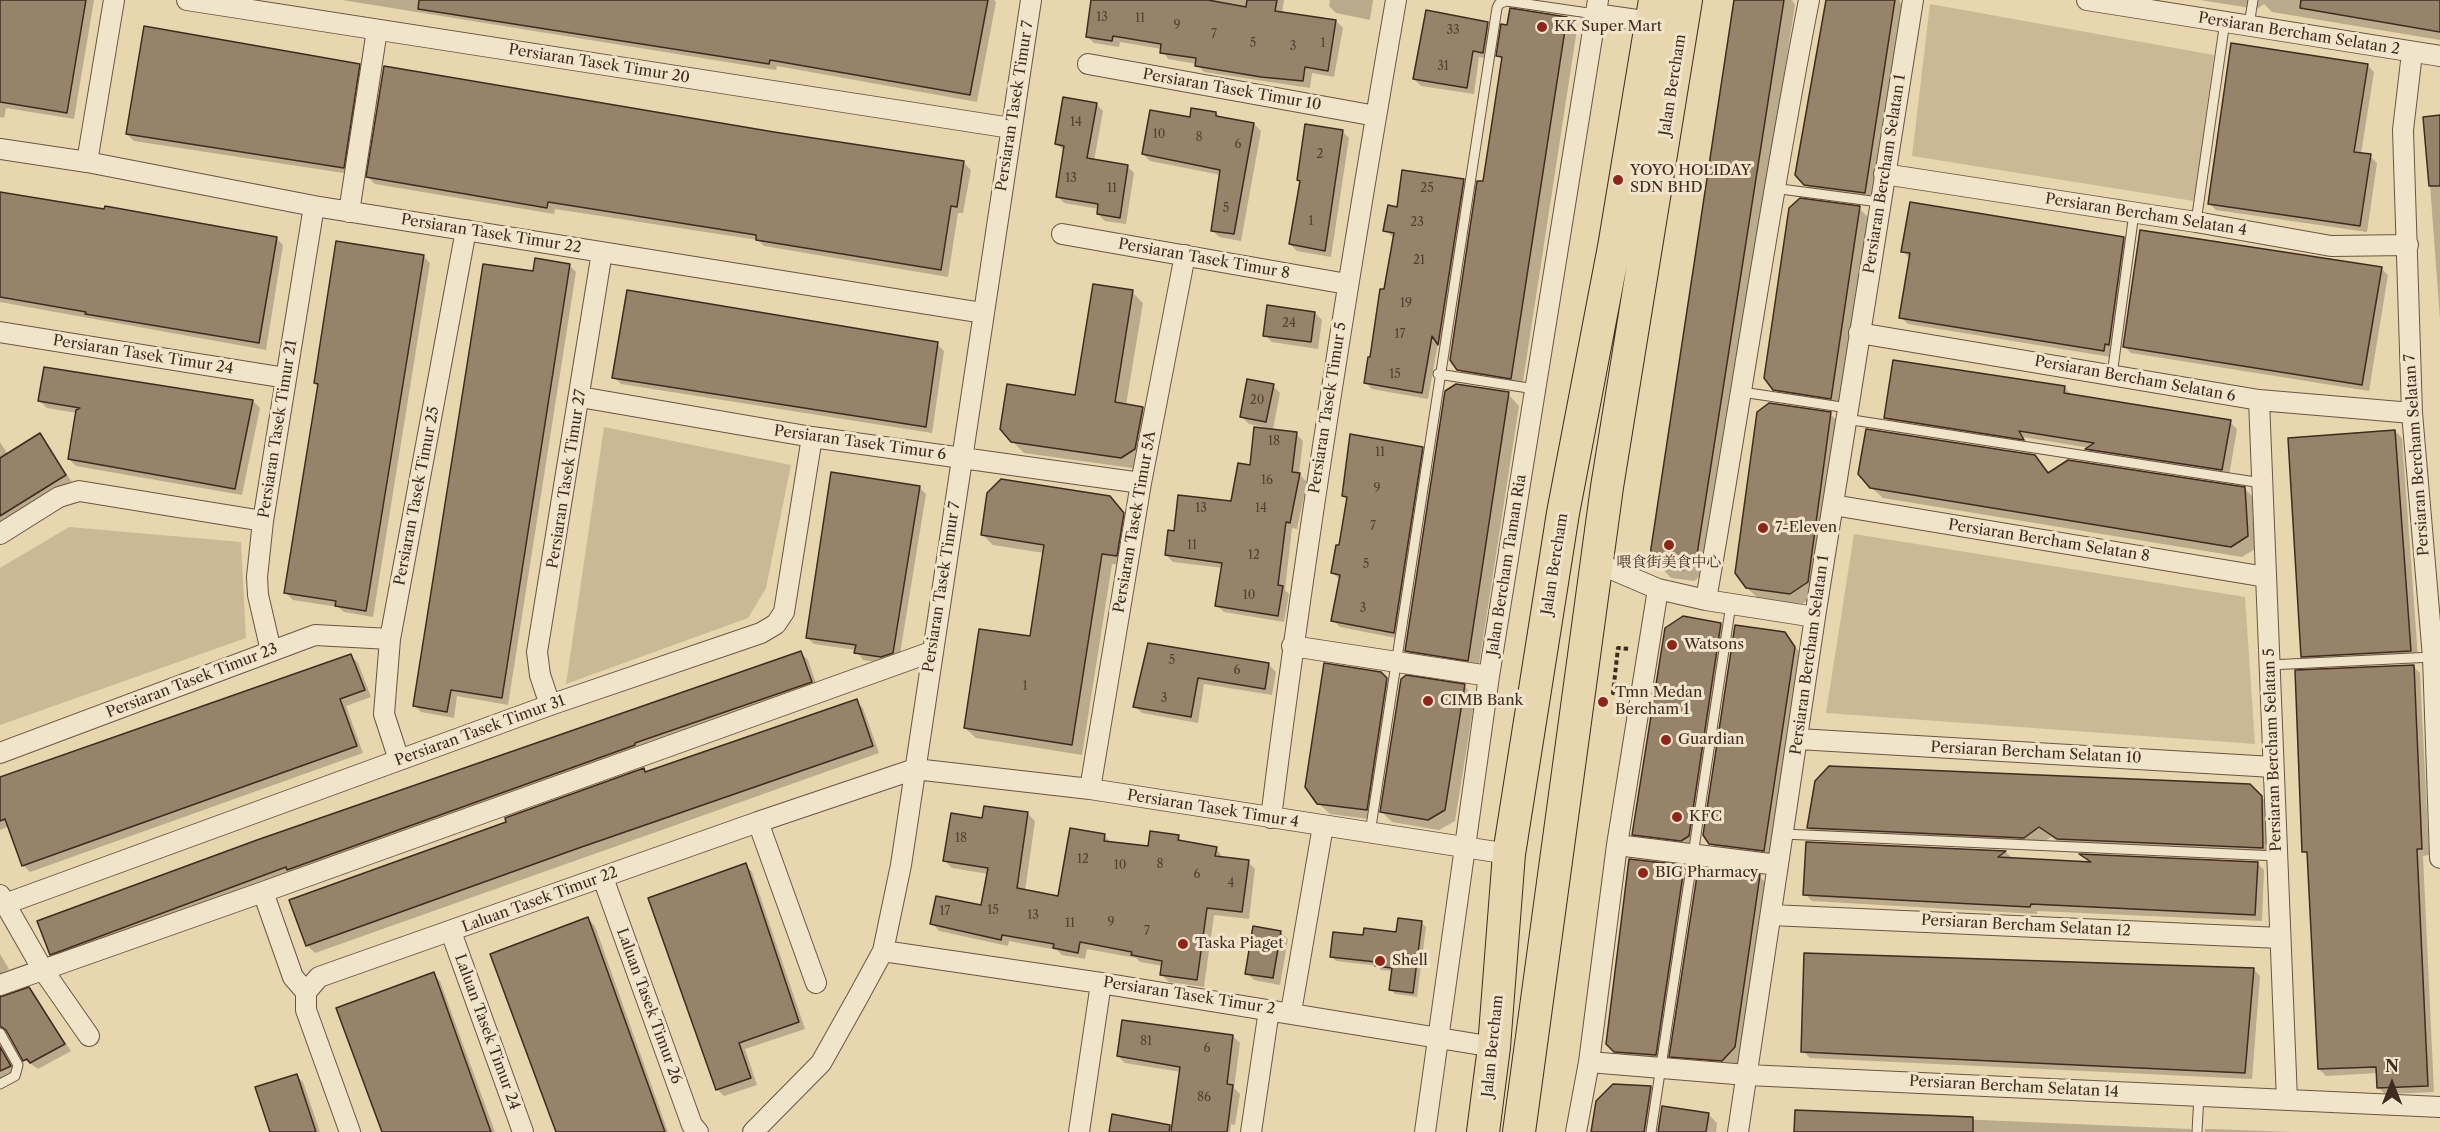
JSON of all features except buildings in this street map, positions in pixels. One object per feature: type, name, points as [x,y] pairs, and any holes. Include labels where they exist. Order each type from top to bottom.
[{"type":"main road","name":"Jalan Bercham","points":[[1520,1132],[1528,1055],[1597,563],[1686,0]]},
{"type":"main road","name":"Jalan Bercham","points":[[1483,1132],[1494,1047],[1509,854],[1563,513],[1653,11]]},
{"type":"main road","points":[[1595,344],[1600,387],[1580,526],[1584,550],[1597,563]]},
{"type":"main road","points":[[1509,854],[1520,864],[1526,882],[1520,1022],[1528,1055]]},
{"type":"street","points":[[87,162],[114,0]]},
{"type":"street","name":"Persiaran Tasek Timur 20","points":[[187,0],[1011,128]]},
{"type":"street","name":"Persiaran Tasek Timur 7","points":[[753,1132],[822,1063],[883,951],[901,865],[931,652],[963,458],[1031,0]]},
{"type":"street","name":"Persiaran Tasek Timur 5","points":[[1271,818],[1292,646],[1347,284],[1396,0]]},
{"type":"street","points":[[1706,600],[1742,392],[1773,188],[1809,0]]},
{"type":"street","name":"Persiaran Bercham Selatan 1","points":[[1738,1132],[1879,202],[1913,0]]},
{"type":"street","name":"Persiaran Bercham Selatan 2","points":[[2087,0],[2440,56]]},
{"type":"street","points":[[1596,7],[1653,11]]},
{"type":"street","name":"Jalan Bercham Taman Ria","points":[[1425,1132],[1463,845],[1596,7]]},
{"type":"street","points":[[349,212],[377,30]]},
{"type":"street","name":"Persiaran Bercham Selatan 7","points":[[2412,53],[2403,130],[2412,413],[2433,657],[2437,679],[2440,858]]},
{"type":"street","name":"Persiaran Tasek Timur 10","points":[[1088,64],[1376,116]]},
{"type":"street","name":"Persiaran Tasek Timur 22","points":[[0,148],[87,162],[349,212],[983,313]]},
{"type":"street","name":"Persiaran Bercham Selatan 4","points":[[1884,174],[2196,222],[2331,246],[2408,245]]},
{"type":"street","name":"Persiaran Tasek Timur 21","points":[[271,651],[258,595],[263,521],[314,206]]},
{"type":"street","name":"Persiaran Tasek Timur 25","points":[[399,760],[384,714],[390,639],[466,230]]},
{"type":"street","name":"Persiaran Tasek Timur 8","points":[[1062,234],[1347,284]]},
{"type":"street","name":"Persiaran Tasek Timur 27","points":[[550,705],[540,675],[537,652],[602,252]]},
{"type":"street","name":"Persiaran Tasek Timur 5A","points":[[1090,789],[1141,483],[1185,255]]},
{"type":"street","name":"Persiaran Tasek Timur 24","points":[[0,332],[286,378]]},
{"type":"street","name":"Persiaran Bercham Selatan 6","points":[[1859,333],[2259,400],[2412,413]]},
{"type":"street","name":"Persiaran Tasek Timur 6","points":[[580,397],[812,437],[1141,483]]},
{"type":"street","name":"Persiaran Bercham Selatan 5","points":[[2259,400],[2287,1100]]},
{"type":"street","name":"Persiaran Tasek Timur 31","points":[[3,900],[550,705],[761,633],[776,624],[784,612],[812,437]]},
{"type":"street","points":[[0,534],[59,497],[79,491],[263,521]]},
{"type":"street","name":"Persiaran Bercham Selatan 8","points":[[1833,505],[2266,577]]},
{"type":"street","points":[[1597,563],[1658,589],[1706,600],[1815,617]]},
{"type":"street","points":[[1576,1132],[1589,1062],[1617,845],[1658,589]]},
{"type":"street","name":"Persiaran Tasek Timur 23","points":[[0,753],[315,635],[390,639]]},
{"type":"street","points":[[1292,646],[1489,676]]},
{"type":"street","points":[[0,985],[931,652]]},
{"type":"street","name":"Persiaran Bercham Selatan 10","points":[[1798,739],[2273,767]]},
{"type":"street","name":"Persiaran Tasek Timur 4","points":[[915,770],[1090,789],[1323,826],[1463,845],[1509,854]]},
{"type":"street","name":"Laluan Tasek Timur 22","points":[[306,992],[319,977],[758,822],[915,770]]},
{"type":"street","points":[[758,822],[816,983]]},
{"type":"street","points":[[1291,1012],[1323,826]]},
{"type":"street","points":[[1617,845],[1778,865]]},
{"type":"street","name":"Laluan Tasek Timur 26","points":[[603,878],[692,1125],[698,1132]]},
{"type":"street","points":[[263,892],[293,977],[306,992],[306,1010],[350,1132]]},
{"type":"street","points":[[3,900],[43,970],[89,1036]]},
{"type":"street","name":"Persiaran Bercham Selatan 12","points":[[1771,915],[2280,938]]},
{"type":"street","name":"Laluan Tasek Timur 24","points":[[450,932],[523,1132]]},
{"type":"street","name":"Persiaran Tasek Timur 2","points":[[883,951],[1101,982],[1494,1047]]},
{"type":"street","points":[[1080,1132],[1101,982]]},
{"type":"street","points":[[1251,1132],[1269,1010]]},
{"type":"street","name":"Persiaran Bercham Selatan 14","points":[[1589,1062],[1747,1075],[2440,1107]]},
{"type":"lane","points":[[2249,25],[2253,0]]},
{"type":"lane","points":[[1370,833],[1438,374],[1497,8],[1502,1],[1596,7]]},
{"type":"lane","points":[[2196,222],[2225,21]]},
{"type":"lane","points":[[1773,188],[1879,202]]},
{"type":"lane","points":[[2112,375],[2133,213]]},
{"type":"lane","points":[[1438,374],[1535,388]]},
{"type":"lane","points":[[1742,392],[1847,413],[2262,483]]},
{"type":"lane","points":[[1651,1132],[1731,604]]},
{"type":"lane","points":[[2269,665],[2433,657]]},
{"type":"lane","points":[[1784,834],[2277,856]]},
{"type":"lane","points":[[0,1033],[18,1065],[15,1076],[0,1084]]},
{"type":"lane","points":[[2197,1132],[2199,1095]]},
{"type":"path","points":[[1612,693],[1618,648]]},
{"type":"shaded area","points":[[1930,4],[2214,55],[2194,201],[1912,156]]},
{"type":"shaded area","points":[[604,427],[791,465],[766,588],[748,618],[566,684]]},
{"type":"shaded area","points":[[69,527],[241,542],[246,638],[0,725],[0,568]]},
{"type":"shaded area","points":[[1854,534],[2245,597],[2255,744],[1826,713]]},
{"type":"place","name":"KK Super Mart","points":[[1542,27]]},
{"type":"place","name":"YOYO HOLIDAY SDN BHD","points":[[1618,180]]},
{"type":"place","name":"7-Eleven","points":[[1763,528]]},
{"type":"place","name":"喂食街美食中心","points":[[1669,545]]},
{"type":"place","name":"Watsons","points":[[1672,645]]},
{"type":"place","name":"CIMB Bank","points":[[1428,701]]},
{"type":"place","name":"Tmn Medan Bercham 1","points":[[1603,702]]},
{"type":"place","name":"Guardian","points":[[1666,740]]},
{"type":"place","name":"KFC","points":[[1677,817]]},
{"type":"place","name":"BIG Pharmacy","points":[[1643,873]]},
{"type":"place","name":"Taska Piaget","points":[[1183,944]]},
{"type":"place","name":"Shell","points":[[1380,961]]}]
